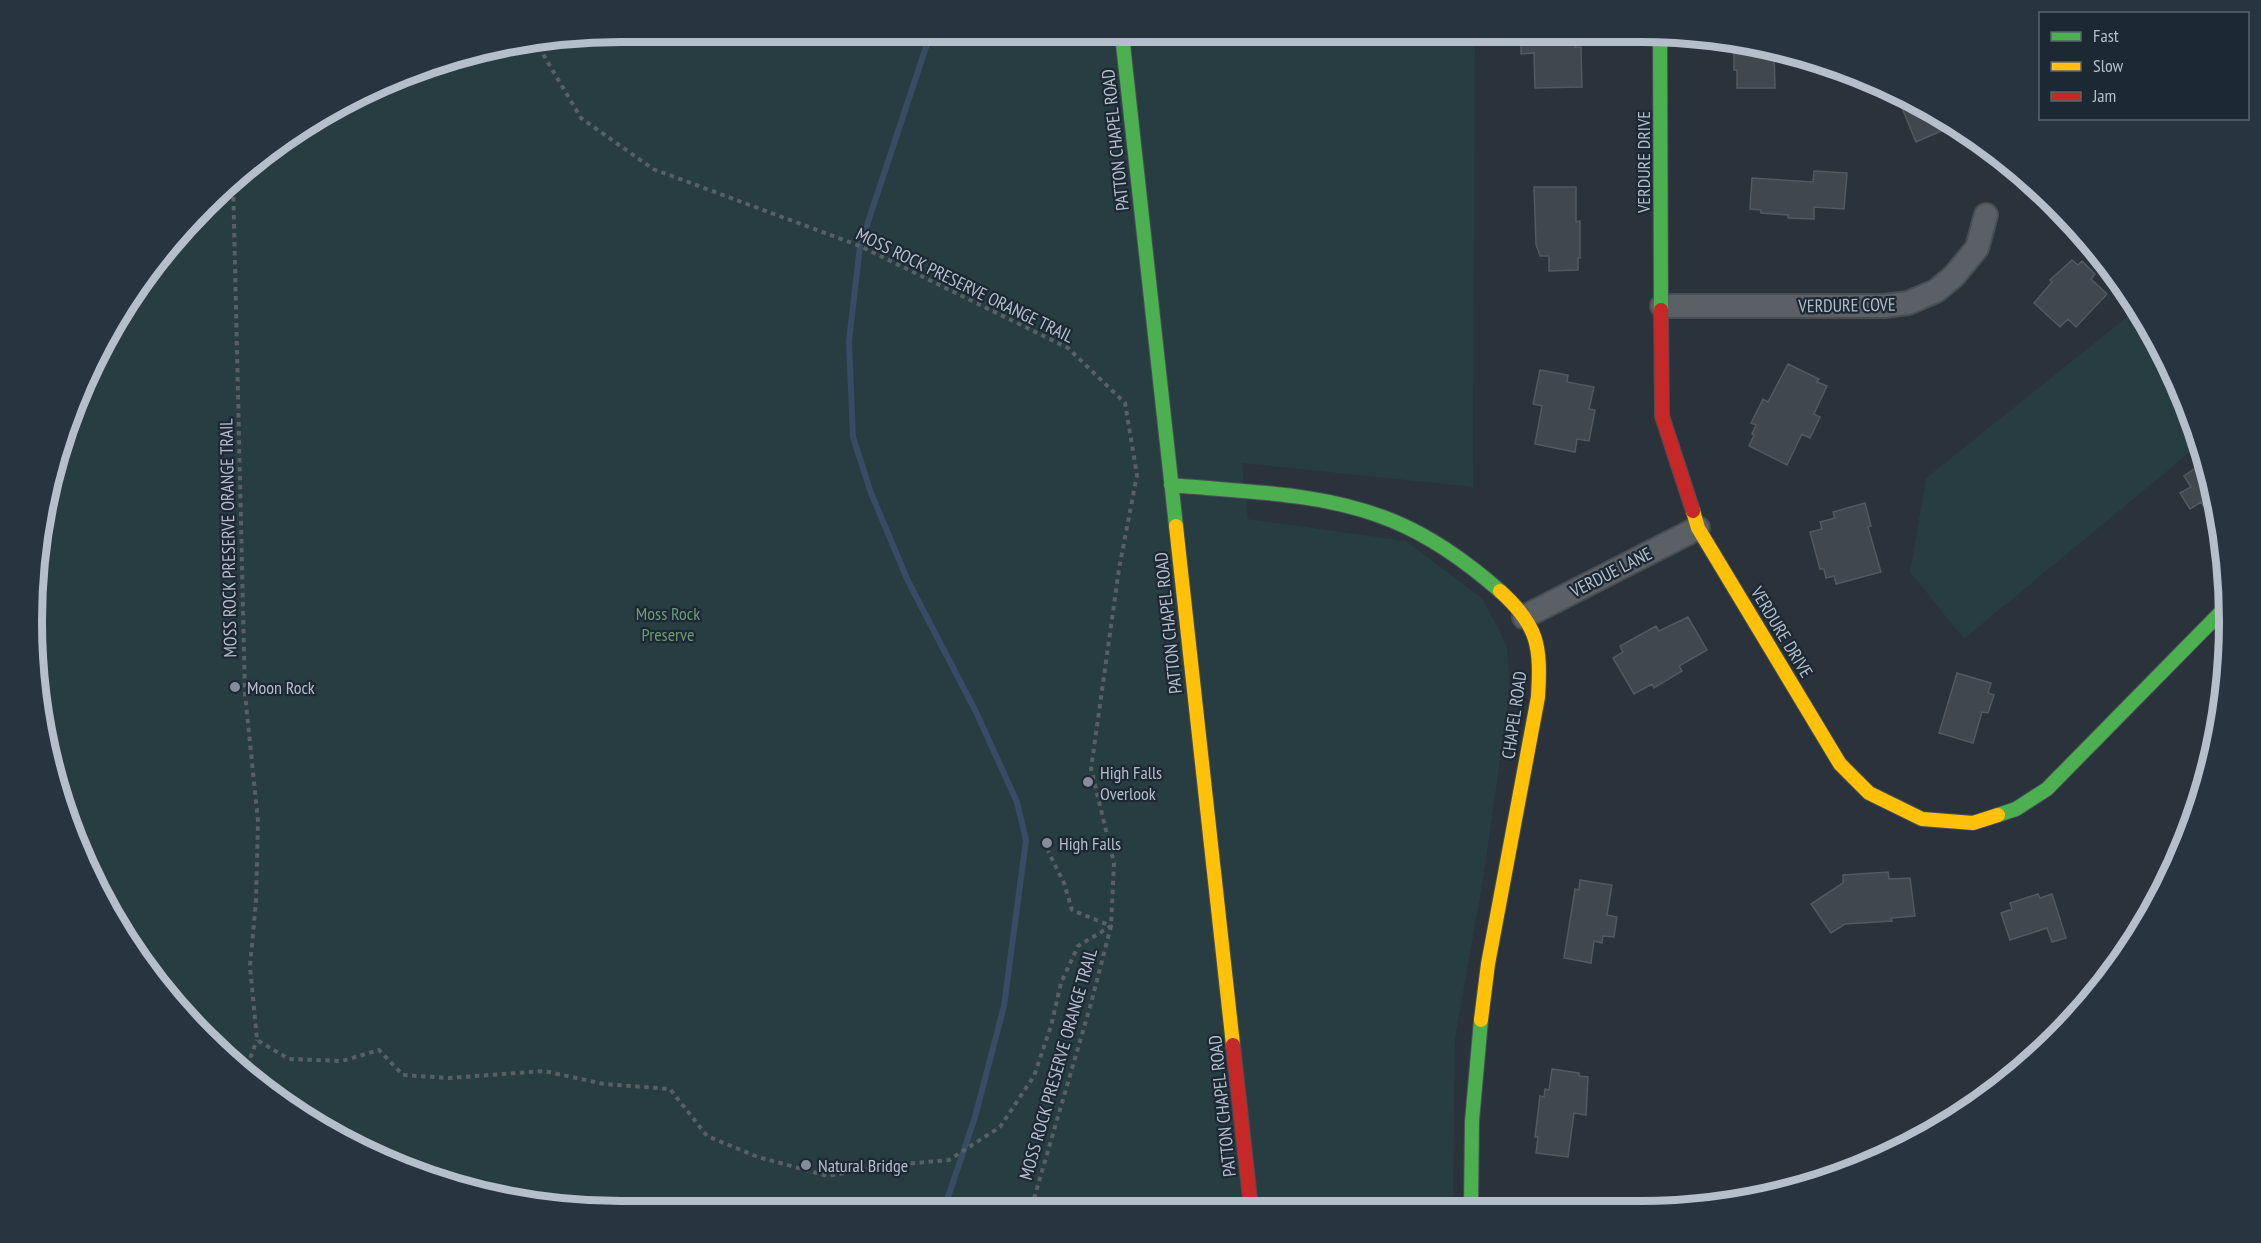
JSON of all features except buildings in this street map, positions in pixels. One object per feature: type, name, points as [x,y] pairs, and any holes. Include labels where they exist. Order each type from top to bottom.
[{"type":"street","name":"PATTON CHAPEL ROAD","points":[[1123,42],[1250,1201]]},
{"type":"street","name":"VERDURE DRIVE","points":[[1660,43],[1662,416],[1698,528],[1840,764],[1869,793],[1922,819],[1973,823],[2016,809],[2046,789],[2219,615]]},
{"type":"street","name":"VERDURE COVE","points":[[1662,306],[1884,306],[1908,303],[1936,291],[1954,276],[1977,248],[1986,215]]},
{"type":"street","name":"CHAPEL ROAD","points":[[1171,485],[1307,499],[1341,505],[1380,516],[1420,534],[1458,557],[1500,590],[1524,617],[1536,639],[1540,668],[1538,697],[1488,964],[1479,1035],[1472,1121],[1471,1201]]},
{"type":"street","name":"VERDUE LANE","points":[[1524,617],[1698,528]]},
{"type":"path","name":"MOSS ROCK PRESERVE ORANGE TRAIL","points":[[539,48],[582,118],[654,169],[860,246],[1068,348],[1125,403],[1137,475],[1119,569],[1092,769],[1114,863],[1111,926],[1090,1007],[1033,1201]]},
{"type":"path","name":"MOSS ROCK PRESERVE ORANGE TRAIL","points":[[233,192],[244,694],[258,821],[256,901],[250,966],[258,1040],[248,1064]]},
{"type":"path","points":[[1048,851],[1064,883],[1072,910],[1111,926]]},
{"type":"path","name":"MOSS ROCK PRESERVE ORANGE TRAIL","points":[[258,1040],[289,1059],[342,1061],[379,1050],[403,1075],[449,1078],[544,1071],[604,1084],[670,1089],[707,1136],[758,1157],[828,1176],[883,1166],[949,1160],[1000,1127],[1034,1076],[1051,1026],[1061,983],[1078,946],[1111,926]]},
{"type":"green space","name":"Moss Rock Preserve","points":[[622,42],[1475,42],[1473,487],[1242,463],[1248,519],[1406,541],[1483,599],[1507,646],[1510,689],[1483,880],[1455,1039],[1453,1201],[584,1200],[508,1190],[472,1181],[400,1157],[365,1141],[300,1103],[269,1081],[239,1057],[186,1004],[140,943],[120,911],[86,843],[73,808],[53,735],[47,697],[43,659],[43,584],[53,508],[62,472],[86,400],[102,365],[140,300],[186,239],[239,186],[269,162],[332,120],[400,86],[435,73],[508,53],[584,43]]},
{"type":"green space","points":[[2130,315],[2159,365],[2175,400],[2193,450],[1964,639],[1910,572],[1926,478]]},
{"type":"waterway","points":[[928,42],[860,246],[849,341],[853,437],[871,493],[908,581],[976,712],[1017,802],[1026,840],[1004,1006],[975,1117],[947,1201]]},
{"type":"traffic: fast","points":[[1123,42],[1176,526]]},
{"type":"traffic: fast","points":[[1660,43],[1661,310]]},
{"type":"traffic: fast","points":[[1171,485],[1284,495],[1367,511],[1407,527],[1436,543],[1500,591]]},
{"type":"traffic: fast","points":[[1998,815],[2016,809],[2047,789],[2219,614]]},
{"type":"traffic: fast","points":[[1471,1201],[1472,1121],[1481,1020]]},
{"type":"traffic: slow","points":[[1693,511],[1698,528],[1840,764],[1869,793],[1922,819],[1973,823],[1998,815]]},
{"type":"traffic: slow","points":[[1176,526],[1233,1045]]},
{"type":"traffic: slow","points":[[1481,1020],[1488,964],[1538,697],[1539,680],[1535,638],[1523,615],[1500,591]]},
{"type":"traffic: jam","points":[[1661,310],[1662,416],[1693,511]]},
{"type":"traffic: jam","points":[[1233,1045],[1250,1201]]},
{"type":"place","name":"Moon Rock","points":[[235,687]]},
{"type":"place","name":"High Falls Overlook","points":[[1088,782]]},
{"type":"place","name":"High Falls","points":[[1047,843]]},
{"type":"place","name":"Natural Bridge","points":[[806,1165]]}]
